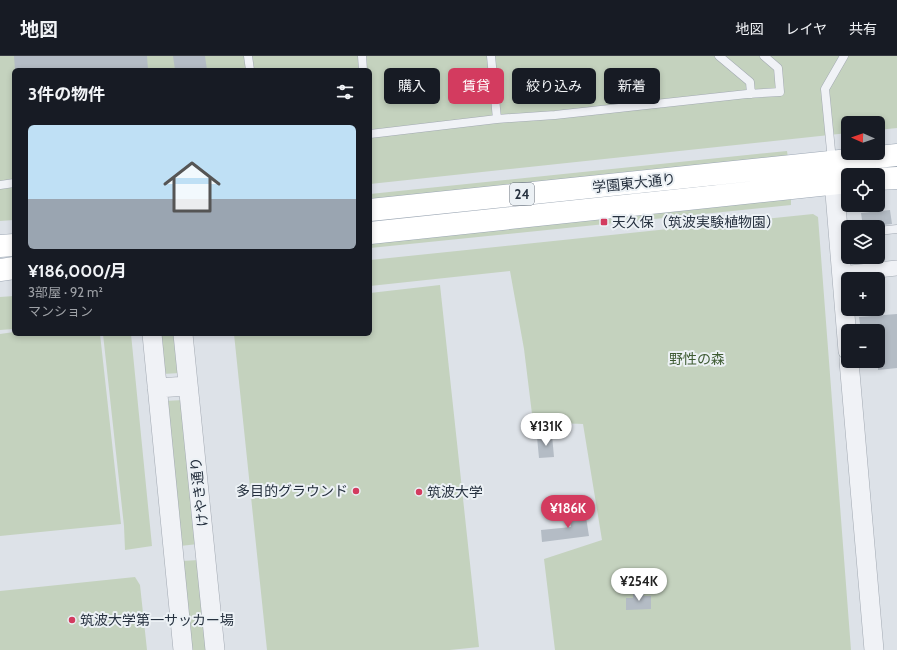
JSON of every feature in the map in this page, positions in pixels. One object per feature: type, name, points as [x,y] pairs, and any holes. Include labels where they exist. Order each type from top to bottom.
[{"type":"main road","name":"学園東大通り","points":[[372,210],[897,155]]},
{"type":"main road","points":[[885,179],[897,178]]},
{"type":"main road","name":"学園東大通り","points":[[372,232],[841,183]]},
{"type":"main road","points":[[0,246],[12,245]]},
{"type":"main road","points":[[0,270],[12,268]]},
{"type":"street","points":[[832,162],[841,183]]},
{"type":"street","points":[[841,272],[842,212]]},
{"type":"street","points":[[860,272],[897,268]]},
{"type":"street","points":[[152,336],[183,650]]},
{"type":"street","name":"けやき通り","points":[[183,336],[215,650]]},
{"type":"street","points":[[850,368],[874,650]]},
{"type":"street","points":[[157,388],[188,386]]},
{"type":"lane","points":[[248,56],[250,68]]},
{"type":"lane","points":[[362,56],[363,68]]},
{"type":"lane","points":[[491,56],[497,119]]},
{"type":"lane","points":[[718,56],[750,82],[750,94]]},
{"type":"lane","points":[[372,134],[497,119],[555,115],[780,92],[778,68],[764,56]]},
{"type":"lane","points":[[832,162],[825,90],[844,56]]},
{"type":"lane","points":[[0,185],[12,183]]},
{"type":"lane","points":[[885,230],[897,229]]},
{"type":"green space","points":[[0,56],[897,56],[897,128],[885,129],[885,116],[841,116],[841,134],[372,184],[372,68],[12,68],[12,220],[0,221]]},
{"type":"green space","points":[[787,151],[788,158],[372,200],[372,194]]},
{"type":"green space","points":[[791,198],[791,205],[372,248],[372,241]]},
{"type":"green space","name":"野性の森","points":[[813,214],[818,217],[851,650],[555,650],[544,559],[602,540],[583,424],[533,422],[524,349],[510,271],[372,286],[372,260]]},
{"type":"green space","name":"多目的グラウンド","points":[[440,285],[479,647],[450,650],[267,650],[234,336],[372,336],[372,293]]},
{"type":"green space","points":[[12,296],[12,329],[0,330],[0,297]]},
{"type":"green space","points":[[12,332],[12,336],[100,336],[121,524],[0,536],[0,334]]},
{"type":"green space","points":[[103,336],[131,336],[152,546],[125,550],[124,526]]},
{"type":"green space","points":[[159,336],[177,336],[180,373],[163,374]]},
{"type":"green space","points":[[183,400],[198,544],[180,546],[165,401]]},
{"type":"green space","points":[[199,560],[208,650],[190,650],[182,561]]},
{"type":"green space","name":"筑波大学第一サッカー場","points":[[135,577],[140,585],[147,650],[0,650],[0,591]]},
{"type":"building","points":[[14,56],[147,56],[148,68],[15,68]]},
{"type":"building","points":[[173,56],[205,56],[207,68],[175,68]]},
{"type":"building","points":[[890,210],[892,224],[885,225],[885,220],[862,220],[861,213],[885,212],[885,211]]},
{"type":"building","points":[[897,314],[897,368],[878,370],[878,368],[885,368],[885,324],[860,324],[859,317]]},
{"type":"building","points":[[552,435],[554,457],[539,458],[537,437]]},
{"type":"building","points":[[585,511],[589,536],[542,542],[541,530],[571,527],[569,514]]},
{"type":"building","points":[[633,592],[643,592],[644,596],[651,596],[651,609],[626,610],[626,598],[633,598]]},
{"type":"place","name":"天久保（筑波実験植物園）","points":[[604,222]]},
{"type":"place","name":"多目的グラウンド","points":[[356,491]]},
{"type":"place","name":"筑波大学","points":[[419,492]]},
{"type":"place","name":"筑波大学第一サッカー場","points":[[72,620]]}]
